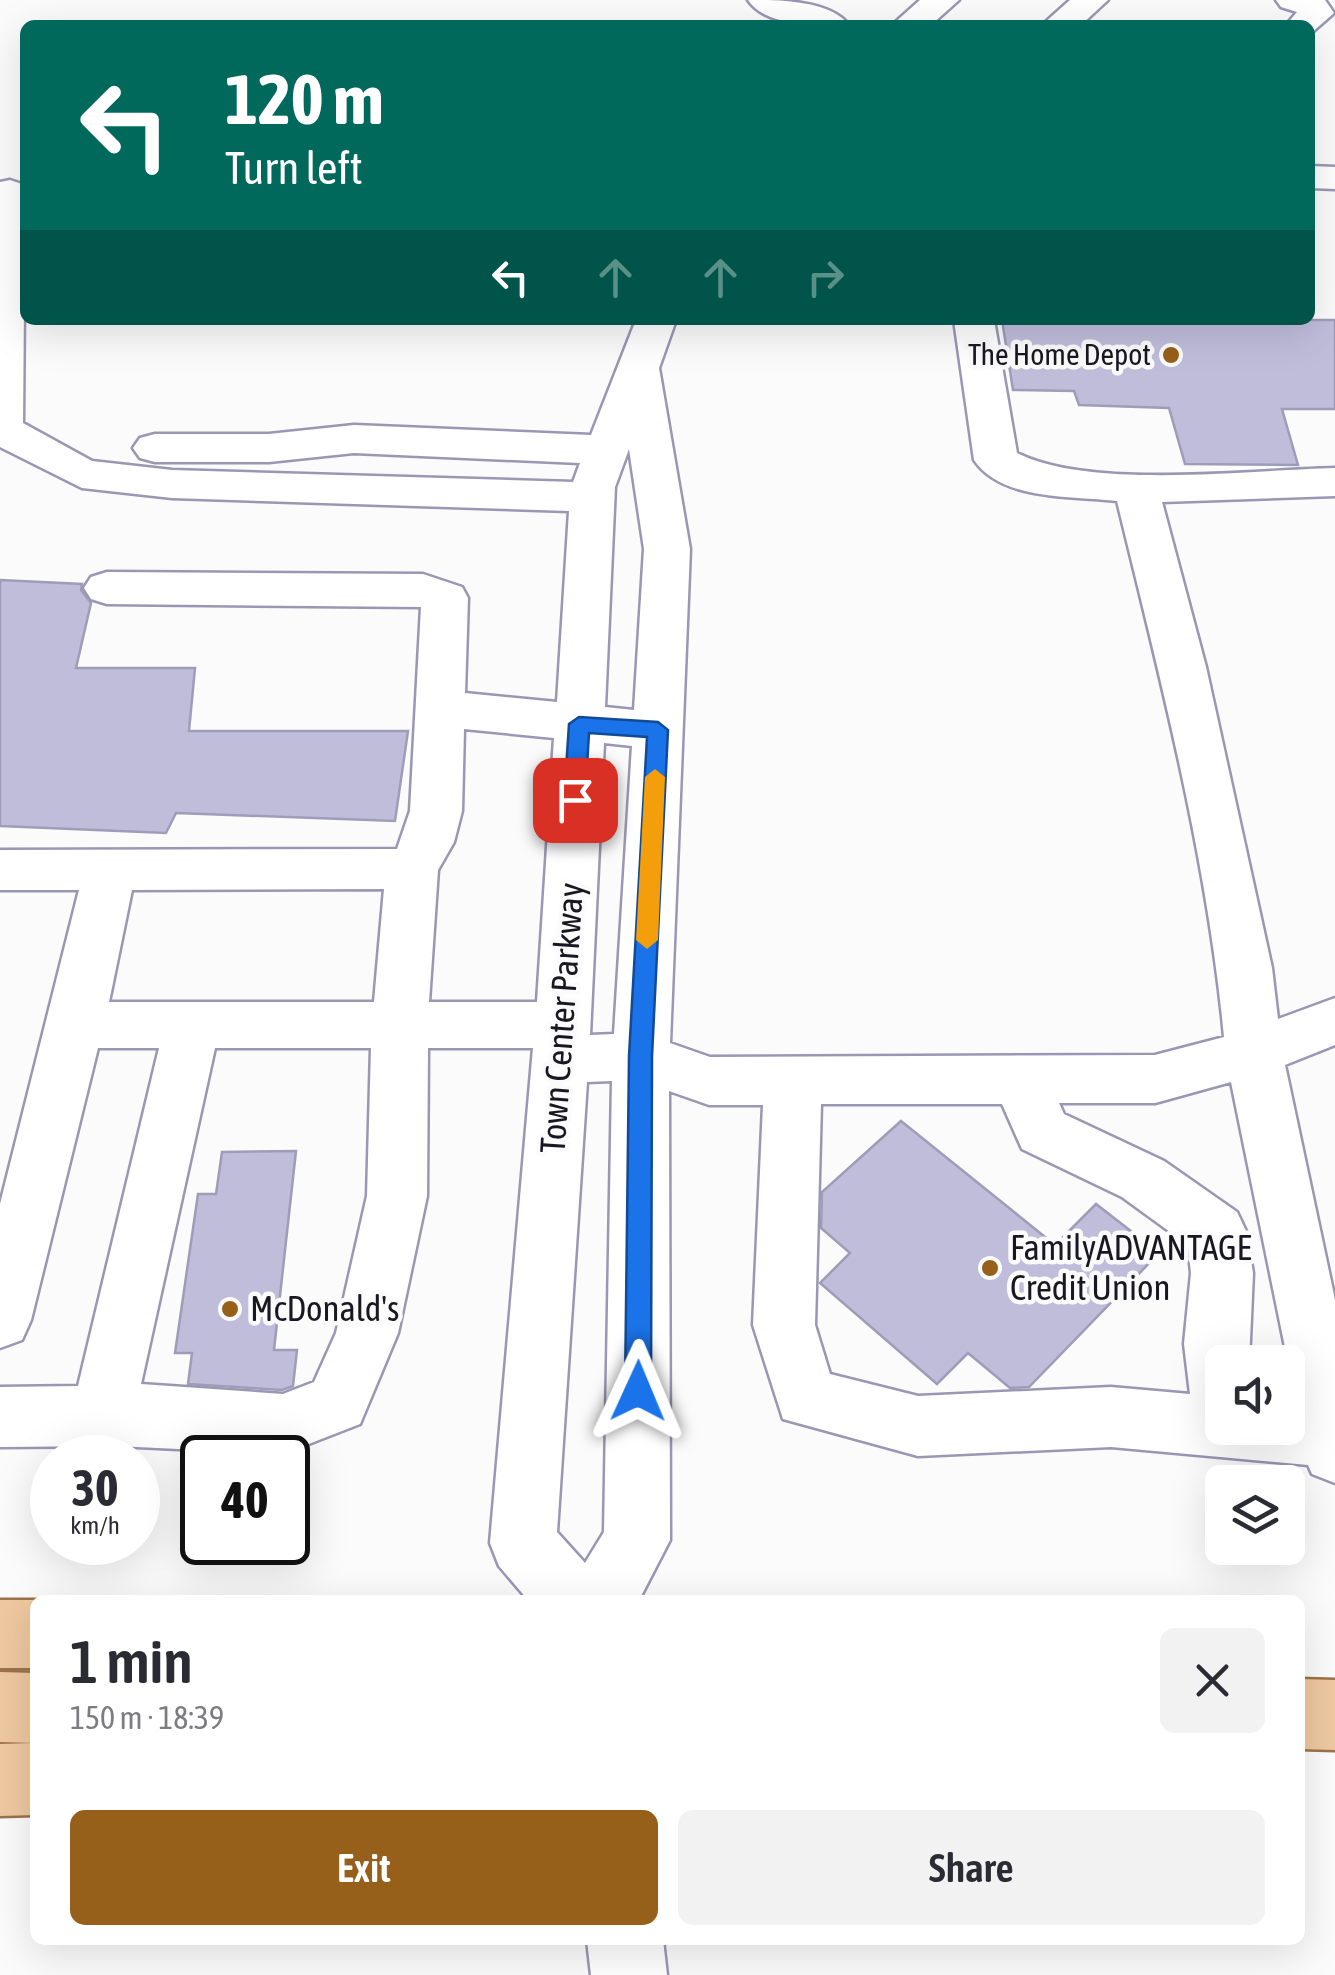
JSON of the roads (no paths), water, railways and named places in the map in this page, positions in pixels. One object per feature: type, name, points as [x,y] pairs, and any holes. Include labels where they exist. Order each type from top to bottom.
[{"type":"main road","points":[[0,1634],[30,1634]]},
{"type":"main road","points":[[0,1707],[30,1708]]},
{"type":"main road","points":[[1305,1714],[1335,1714]]},
{"type":"main road","points":[[0,1780],[30,1778]]},
{"type":"street","points":[[765,0],[819,20]]},
{"type":"street","points":[[916,20],[942,0]]},
{"type":"street","points":[[1065,20],[1091,0]]},
{"type":"street","points":[[1293,0],[1317,13],[1309,20]]},
{"type":"street","points":[[0,193],[10,192],[0,429],[47,454],[82,448],[269,448],[354,439],[599,474]]},
{"type":"street","points":[[975,325],[996,460],[1030,478],[1136,488],[1335,482]]},
{"type":"street","name":"Town Center Parkway","points":[[568,1595],[523,1543],[562,1043],[579,724],[599,474],[647,342]]},
{"type":"street","name":"Town Center Parkway","points":[[604,1595],[637,1540],[641,1056],[667,550],[647,342]]},
{"type":"street","points":[[1136,488],[1182,666],[1245,968],[1254,1053],[1333,1444],[1305,1440]]},
{"type":"street","points":[[0,1417],[116,1416],[282,1424],[336,1404],[367,1333],[397,1196],[400,1025],[412,870],[428,842],[436,810],[445,598],[423,590],[107,588]]},
{"type":"street","points":[[442,709],[658,730]]},
{"type":"street","points":[[0,870],[412,870]]},
{"type":"street","points":[[0,1320],[76,1025],[109,872]]},
{"type":"street","points":[[76,1025],[400,1025],[641,1056],[709,1081],[793,1081],[1154,1079],[1254,1053],[1335,1020]]},
{"type":"street","points":[[116,1416],[109,1384],[192,1025]]},
{"type":"street","points":[[1020,1080],[1043,1131],[1144,1179],[1216,1231],[1222,1273],[1215,1345]]},
{"type":"street","points":[[793,1081],[784,1325],[806,1398],[918,1426],[1111,1418],[1205,1425]]},
{"type":"street","points":[[626,1945],[630,1975]]},
{"type":"place","name":"The Home Depot","points":[[1171,355]]},
{"type":"place","name":"FamilyADVANTAGE Credit Union","points":[[990,1268]]},
{"type":"place","name":"McDonald's","points":[[230,1309]]}]
